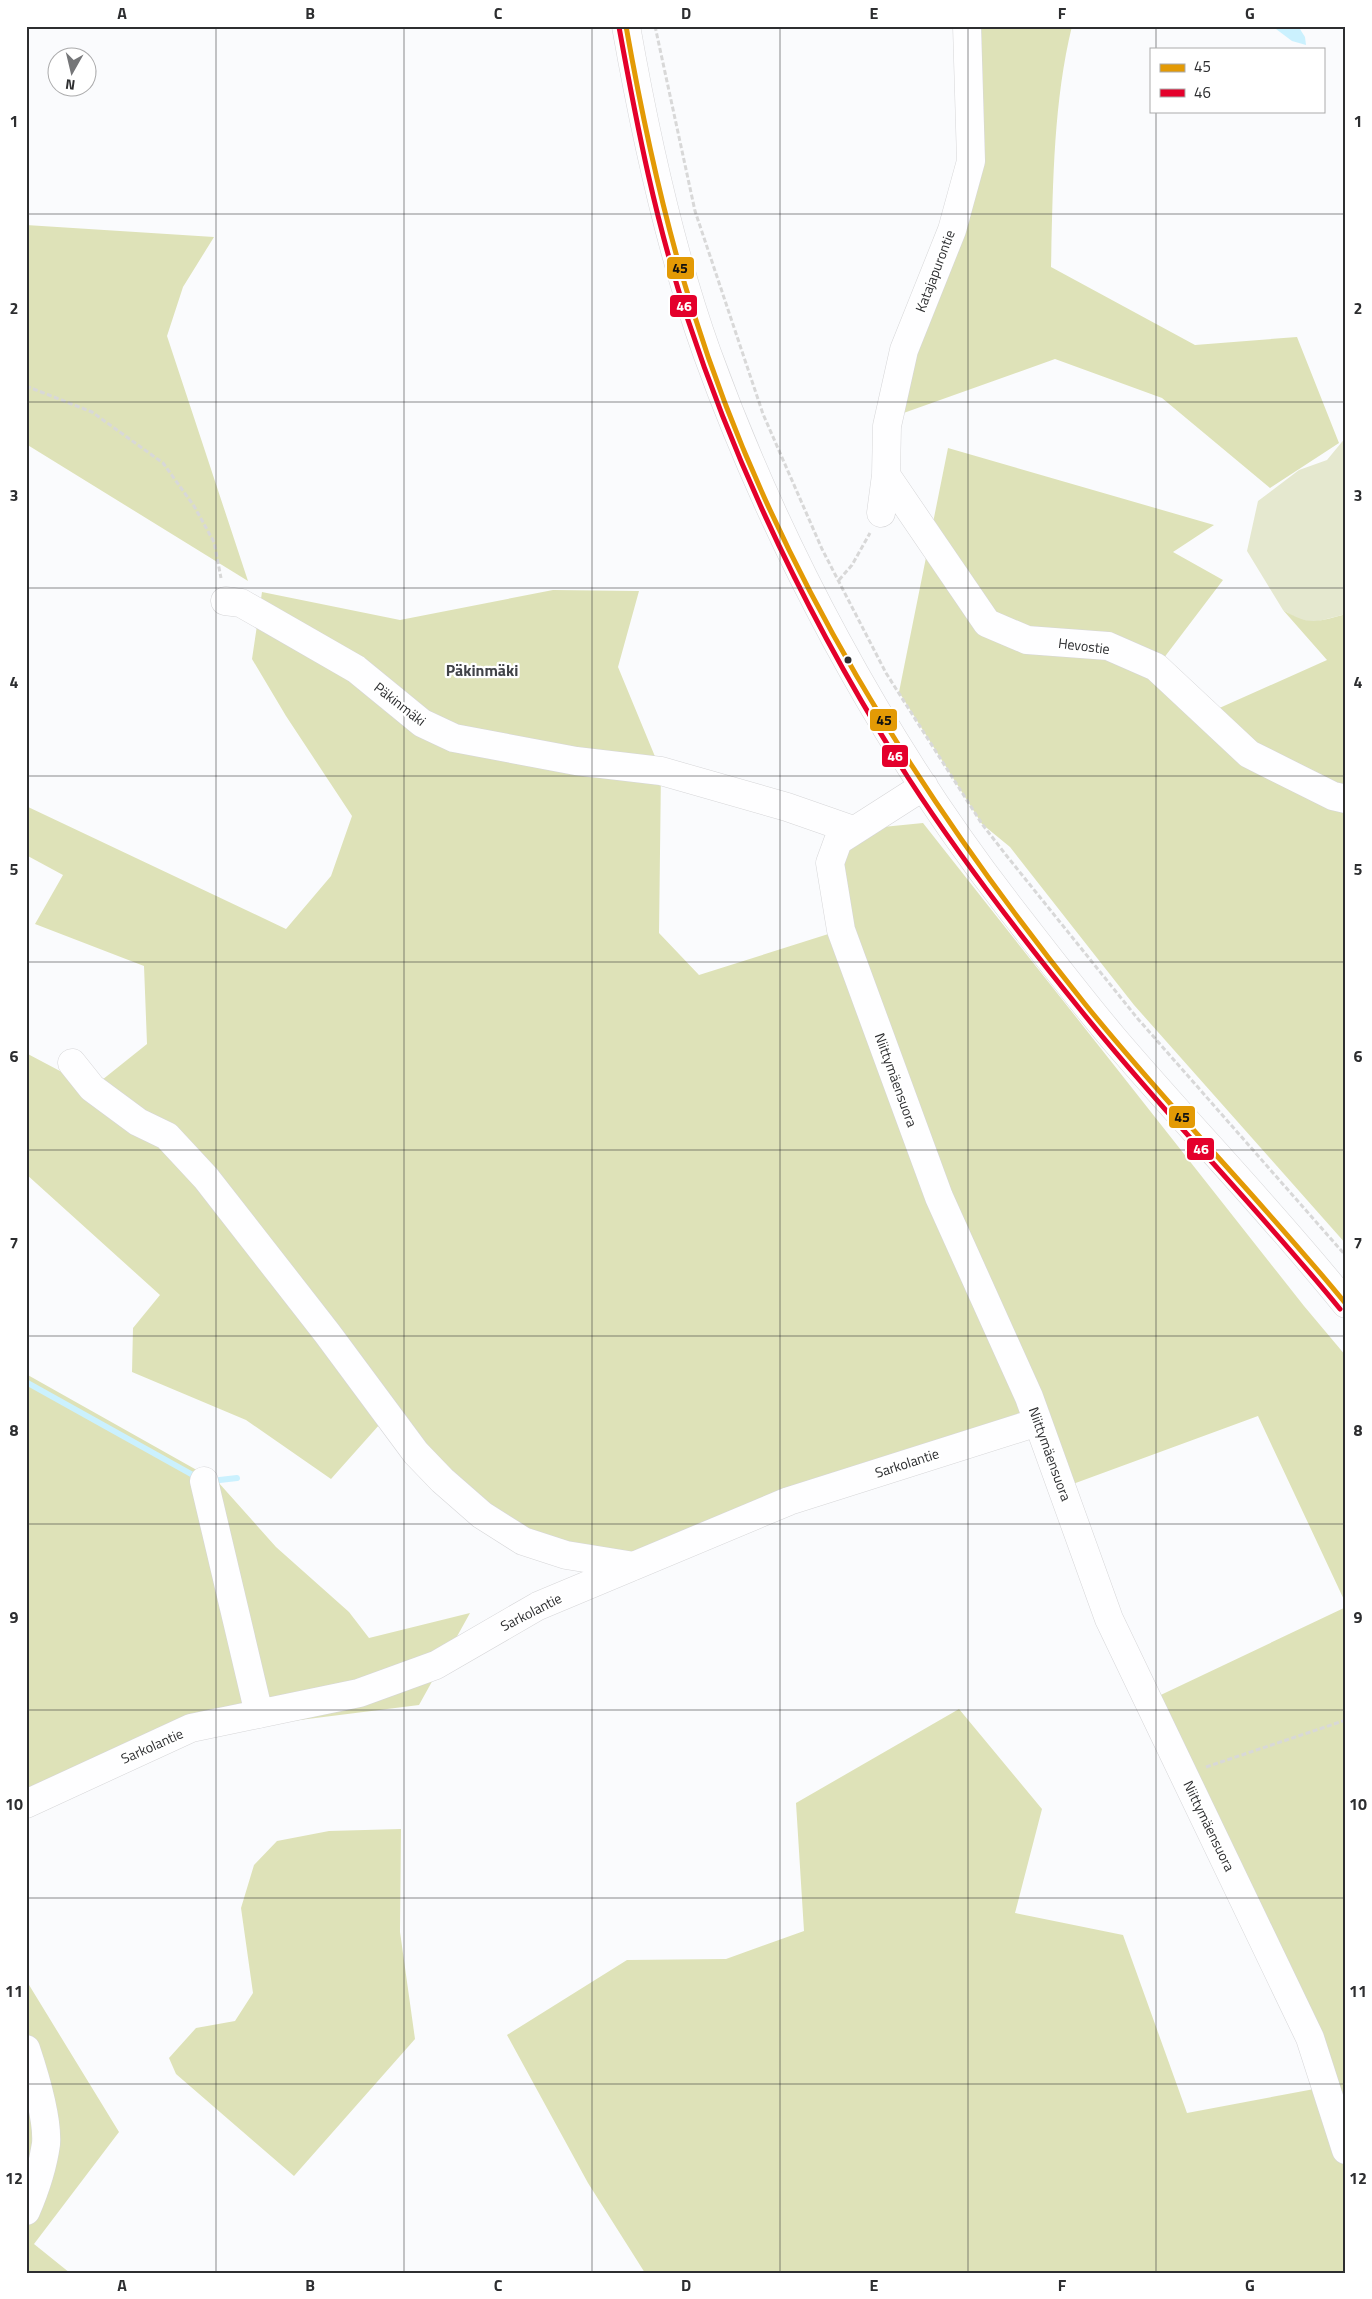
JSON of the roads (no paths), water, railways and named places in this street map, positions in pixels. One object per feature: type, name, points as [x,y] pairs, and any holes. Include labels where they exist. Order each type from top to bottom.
[{"type":"street","points":[[626,26],[640,106],[670,230],[706,350],[743,446],[803,574],[847,660],[882,722],[924,786],[1005,901],[1112,1036],[1346,1304]]},
{"type":"street","name":"Katajapurontie","points":[[881,513],[886,475],[887,426],[904,350],[952,230],[971,161],[967,26]]},
{"type":"street","name":"Hevostie","points":[[886,475],[987,623],[1027,640],[1108,646],[1156,667],[1249,754],[1334,796],[1346,798]]},
{"type":"street","name":"Päkinmäki","points":[[225,601],[248,607],[356,669],[422,723],[454,738],[576,761],[661,771],[787,807],[853,830]]},
{"type":"street","name":"Niittymäensuora","points":[[924,786],[838,841],[830,863],[841,930],[939,1197],[1029,1397],[1109,1619],[1310,2038],[1346,2150]]},
{"type":"street","points":[[72,1063],[92,1088],[138,1122],[167,1136],[206,1178],[327,1333],[416,1453],[442,1480],[482,1515],[523,1541],[566,1555],[634,1566]]},
{"type":"street","name":"Sarkolantie","points":[[26,1804],[191,1728],[359,1694],[436,1665],[538,1606],[790,1501],[1038,1422]]},
{"type":"street","points":[[204,1481],[259,1714]]},
{"type":"street","points":[[26,2049],[40,2096],[46,2143],[34,2194],[26,2211]]},
{"type":"water","points":[[1272,26],[1298,26],[1305,37],[1306,45],[1292,41]]},
{"type":"waterway","points":[[26,1382],[200,1479]]},
{"type":"waterway","points":[[211,1481],[237,1478]]},
{"type":"district","name":"Päkinmäki","points":[[482,670]]}]
